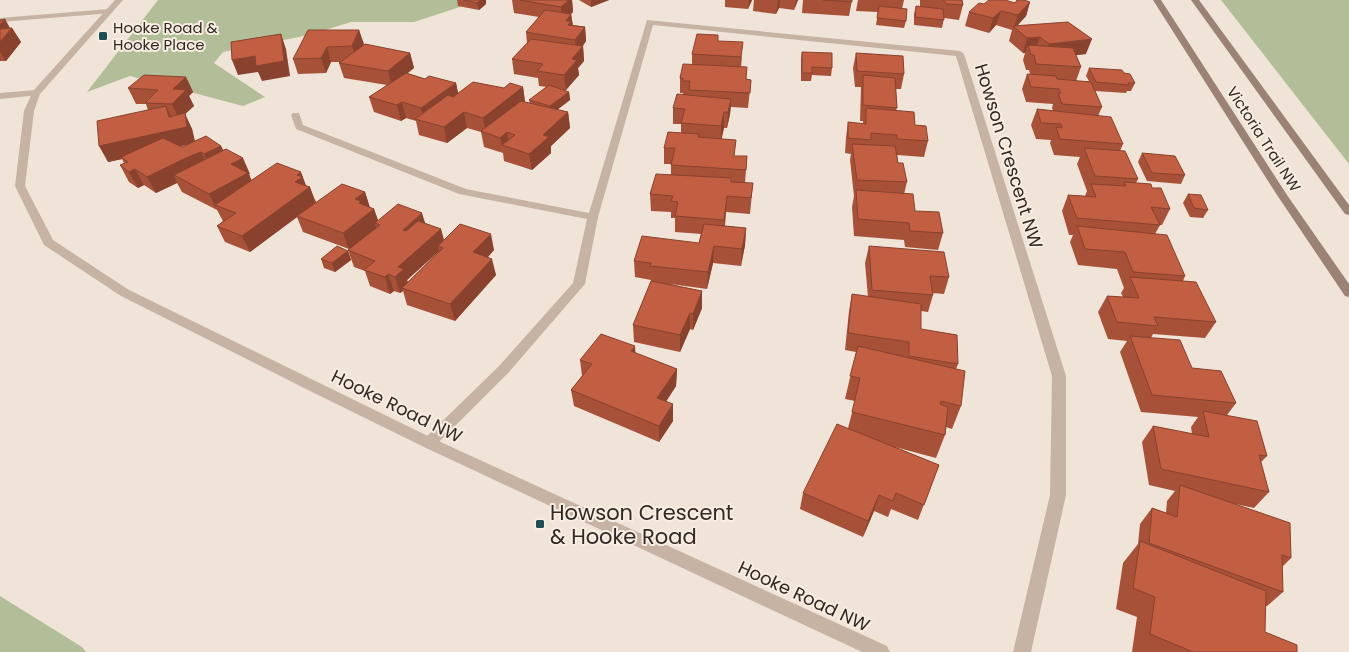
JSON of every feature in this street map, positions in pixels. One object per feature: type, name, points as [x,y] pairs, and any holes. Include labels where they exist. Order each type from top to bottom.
[{"type":"main road","name":"Victoria Trail NW","points":[[1157,0],[1282,195],[1349,293]]},
{"type":"main road","name":"Victoria Trail NW","points":[[1195,0],[1349,212]]},
{"type":"street","name":"Hooke Road NW","points":[[119,0],[36,93],[29,111],[20,186],[48,242],[125,293],[429,443],[880,652]]},
{"type":"street","points":[[0,20],[109,11]]},
{"type":"street","name":"Howson Crescent NW","points":[[429,443],[504,369],[579,284],[593,217],[650,22],[960,54],[1059,376],[1058,495],[1022,652]]},
{"type":"street","points":[[0,96],[36,93]]},
{"type":"street","points":[[296,115],[299,127],[463,192],[593,217]]},
{"type":"green space","points":[[158,0],[473,0],[460,7],[414,22],[351,22],[309,35],[223,52],[214,63],[265,97],[243,106],[130,76],[87,92]]},
{"type":"green space","points":[[1221,0],[1349,0],[1349,164]]},
{"type":"green space","points":[[0,596],[82,647],[86,652],[0,652]]},
{"type":"building","points":[[464,0],[481,0],[477,3]]},
{"type":"building","points":[[520,0],[569,0],[561,7]]},
{"type":"building","points":[[823,0],[852,0],[852,2]]},
{"type":"building","points":[[943,0],[962,0],[963,5],[947,4]]},
{"type":"building","points":[[989,0],[1005,0],[1015,3],[1017,0],[1030,2],[1018,15],[1001,11],[993,18],[969,12],[979,3],[984,4]]},
{"type":"building","points":[[879,6],[907,9],[906,21],[877,18]]},
{"type":"building","points":[[916,6],[943,9],[944,20],[915,17]]},
{"type":"building","points":[[545,10],[571,14],[566,21],[571,21],[568,25],[585,27],[575,40],[526,32]]},
{"type":"building","points":[[1068,22],[1092,39],[1049,44],[1040,37],[1027,38],[1013,26]]},
{"type":"building","points":[[12,28],[0,42],[0,29]]},
{"type":"building","points":[[308,30],[359,30],[352,46],[327,47],[321,58],[293,59]]},
{"type":"building","points":[[281,34],[284,61],[256,66],[255,56],[232,60],[231,42]]},
{"type":"building","points":[[697,34],[718,35],[718,41],[743,42],[741,57],[692,54]]},
{"type":"building","points":[[531,39],[583,46],[572,59],[577,60],[564,75],[537,71],[543,64],[512,59]]},
{"type":"building","points":[[365,44],[410,53],[388,71],[339,63]]},
{"type":"building","points":[[1028,45],[1073,48],[1081,67],[1036,64],[1034,55],[1031,55]]},
{"type":"building","points":[[802,52],[832,53],[832,68],[812,67],[812,73],[802,73]]},
{"type":"building","points":[[856,53],[903,56],[904,74],[857,71]]},
{"type":"building","points":[[683,64],[747,67],[746,79],[751,80],[750,93],[689,90],[690,81],[683,81],[683,78],[680,78]]},
{"type":"building","points":[[1089,68],[1122,70],[1124,73],[1130,74],[1135,83],[1128,83],[1129,85],[1096,82]]},
{"type":"building","points":[[406,73],[425,79],[429,76],[456,83],[421,108],[402,102],[397,105],[369,97]]},
{"type":"building","points":[[1027,74],[1056,76],[1057,79],[1091,82],[1102,107],[1062,104],[1058,93],[1061,93],[1059,89],[1031,87]]},
{"type":"building","points":[[144,75],[186,77],[173,89],[186,90],[172,104],[145,103],[158,90],[128,88]]},
{"type":"building","points":[[863,75],[895,78],[897,108],[863,105]]},
{"type":"building","points":[[473,82],[504,88],[510,83],[523,87],[483,118],[464,112],[444,127],[415,119],[448,95],[453,97]]},
{"type":"building","points":[[549,85],[569,92],[550,106],[529,100]]},
{"type":"building","points":[[677,94],[731,99],[728,112],[724,112],[721,126],[681,123],[685,109],[673,108]]},
{"type":"building","points":[[521,101],[568,112],[543,135],[549,137],[529,154],[502,145],[515,135],[507,132],[500,138],[481,131]]},
{"type":"building","points":[[166,106],[169,117],[185,113],[187,127],[99,146],[97,121]]},
{"type":"building","points":[[866,108],[914,112],[915,125],[926,126],[928,141],[897,139],[897,135],[871,133],[871,140],[848,138],[848,122],[866,124]]},
{"type":"building","points":[[1037,109],[1111,117],[1123,144],[1060,139],[1056,127],[1062,128],[1061,124],[1041,123]]},
{"type":"building","points":[[668,132],[699,134],[698,137],[736,140],[734,156],[747,156],[746,170],[671,165],[675,148],[664,148]]},
{"type":"building","points":[[206,136],[221,146],[204,154],[201,152],[188,157],[147,177],[135,169],[129,172],[120,165],[128,162],[121,157],[163,138],[182,147]]},
{"type":"building","points":[[852,144],[895,146],[898,163],[903,163],[907,182],[857,180]]},
{"type":"building","points":[[1084,148],[1125,151],[1138,179],[1095,176]]},
{"type":"building","points":[[226,149],[243,158],[231,164],[248,173],[209,194],[174,175]]},
{"type":"building","points":[[1142,153],[1175,156],[1185,175],[1152,173]]},
{"type":"building","points":[[277,163],[301,172],[297,175],[303,177],[295,182],[310,187],[242,236],[217,226],[236,213],[215,205]]},
{"type":"building","points":[[656,174],[731,178],[731,182],[753,183],[751,198],[727,196],[724,220],[675,216],[678,202],[671,201],[673,196],[650,194]]},
{"type":"building","points":[[1124,182],[1151,184],[1152,188],[1161,188],[1170,209],[1151,207],[1160,225],[1077,218],[1068,195],[1096,197],[1091,184],[1126,186]]},
{"type":"building","points":[[342,184],[365,192],[355,199],[361,201],[359,203],[374,209],[343,233],[297,216]]},
{"type":"building","points":[[856,190],[913,194],[915,211],[939,212],[943,233],[910,231],[909,223],[858,219]]},
{"type":"building","points":[[1188,194],[1201,195],[1208,210],[1194,208]]},
{"type":"building","points":[[398,204],[422,213],[403,230],[406,231],[418,221],[441,229],[398,267],[404,269],[395,277],[388,274],[385,277],[364,270],[375,261],[348,250],[380,225],[375,223]]},
{"type":"building","points":[[460,224],[491,234],[473,252],[492,259],[450,304],[402,288],[443,248],[438,246]]},
{"type":"building","points":[[704,224],[746,228],[742,249],[714,246],[708,272],[650,266],[651,263],[634,261],[642,236],[699,243]]},
{"type":"building","points":[[1077,226],[1167,235],[1185,276],[1133,272],[1125,252],[1085,249]]},
{"type":"building","points":[[337,246],[348,251],[332,263],[321,259]]},
{"type":"building","points":[[869,246],[944,252],[949,277],[930,276],[933,295],[872,290]]},
{"type":"building","points":[[1130,277],[1196,282],[1216,322],[1154,317],[1158,326],[1117,322],[1107,296],[1139,298]]},
{"type":"building","points":[[651,281],[702,291],[693,314],[690,313],[680,335],[633,325]]},
{"type":"building","points":[[852,294],[921,304],[921,329],[957,335],[958,364],[909,356],[909,342],[848,333]]},
{"type":"building","points":[[601,334],[635,346],[631,351],[677,369],[657,398],[673,404],[659,426],[571,390],[592,364],[580,360]]},
{"type":"building","points":[[1130,336],[1180,340],[1192,368],[1221,371],[1236,403],[1152,395]]},
{"type":"building","points":[[858,346],[965,371],[961,406],[941,401],[940,404],[948,407],[945,435],[852,412],[860,378],[850,376]]},
{"type":"building","points":[[1203,411],[1257,421],[1267,456],[1259,455],[1269,492],[1161,469],[1153,426],[1209,437]]},
{"type":"building","points":[[837,424],[939,465],[924,505],[896,493],[893,501],[879,495],[868,521],[803,493]]},
{"type":"building","points":[[1180,485],[1290,523],[1291,558],[1282,555],[1283,592],[1149,543],[1152,508],[1177,517]]},
{"type":"building","points":[[1140,541],[1266,591],[1265,632],[1297,645],[1297,652],[1193,652],[1150,634],[1155,597],[1133,588]]},
{"type":"place","name":"Hooke Road & Hooke Place","points":[[103,36]]},
{"type":"place","name":"Howson Crescent & Hooke Road","points":[[540,524]]}]
